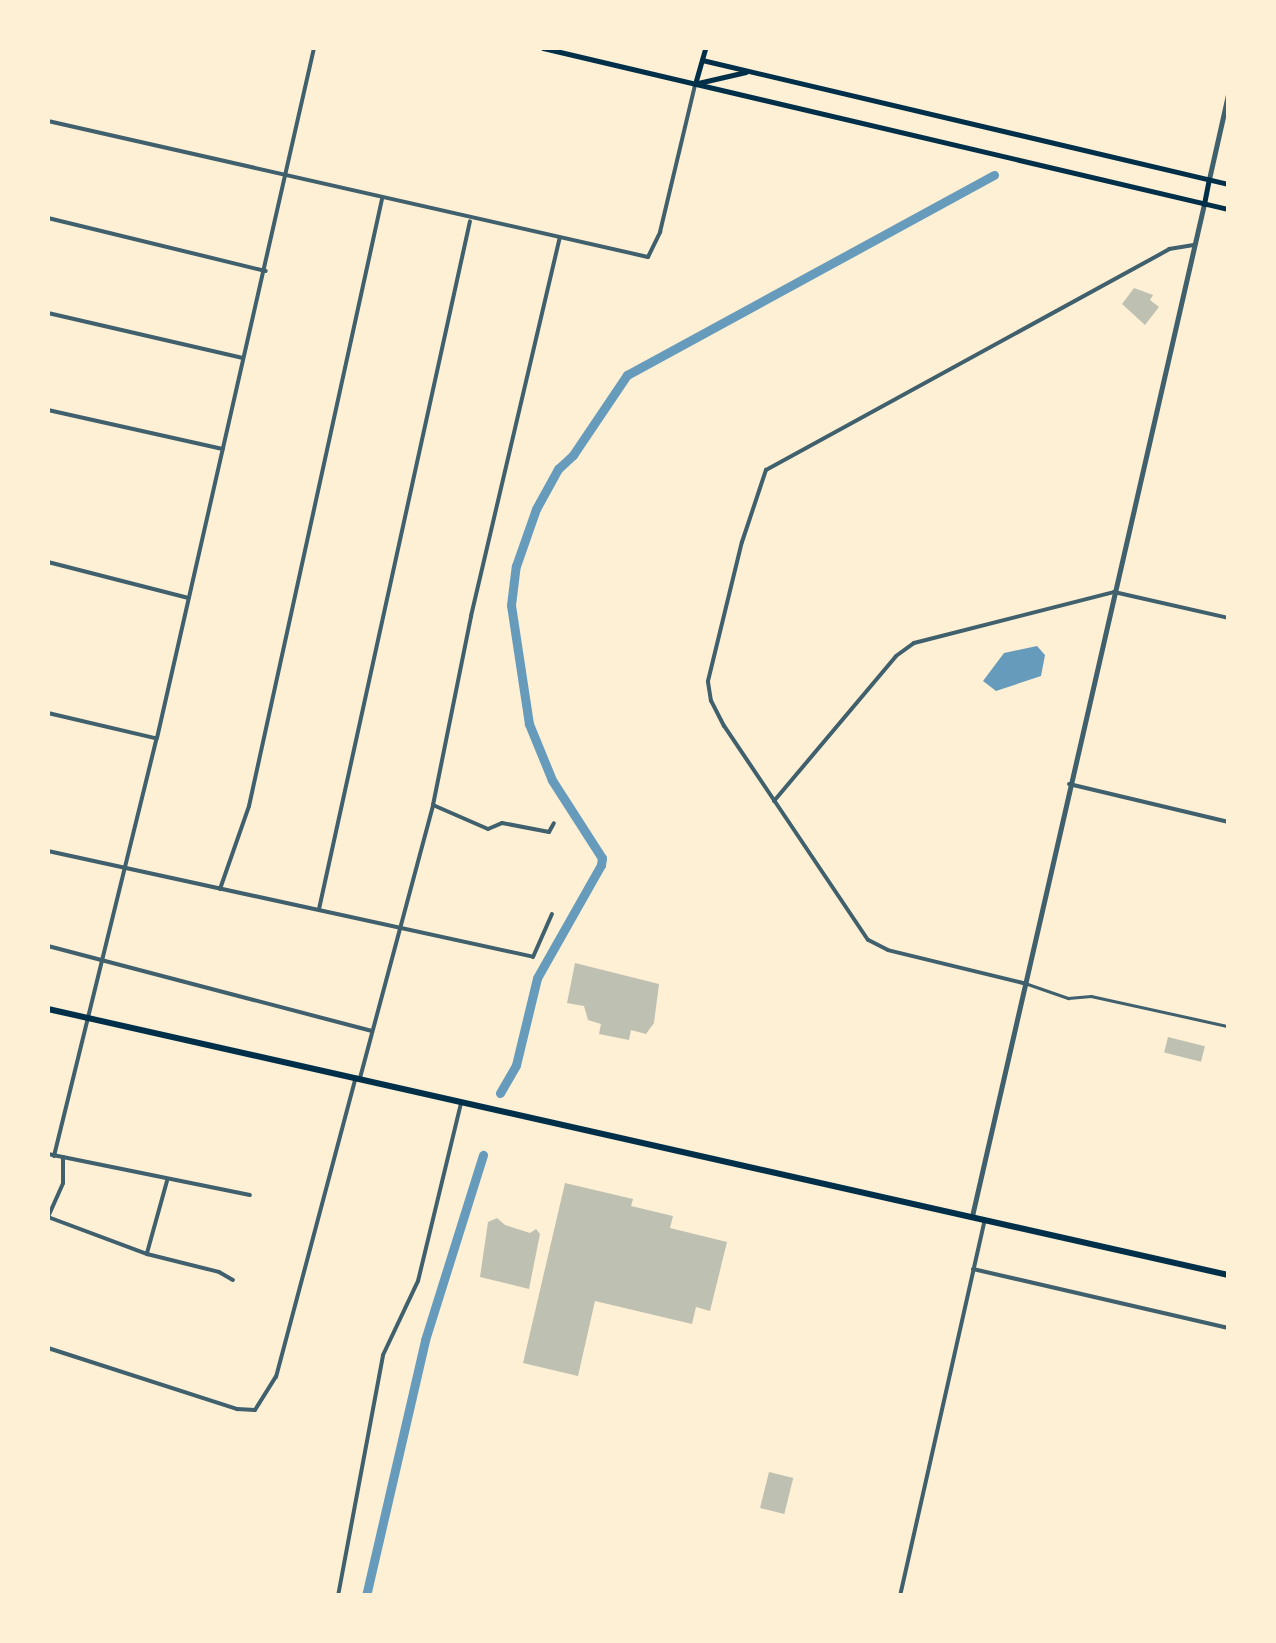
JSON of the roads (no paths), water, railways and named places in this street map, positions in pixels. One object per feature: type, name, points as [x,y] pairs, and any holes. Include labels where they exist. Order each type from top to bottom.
[{"type":"main road","points":[[543,48],[1228,209]]},
{"type":"main road","points":[[695,84],[705,48]]},
{"type":"main road","points":[[702,60],[1228,184]]},
{"type":"main road","points":[[695,84],[747,71]]},
{"type":"main road","points":[[736,74],[730,84],[741,95]]},
{"type":"main road","points":[[1204,204],[1209,180]]},
{"type":"main road","points":[[48,1009],[1228,1275]]},
{"type":"street","points":[[250,1194],[167,1181],[51,1155],[157,738],[314,48]]},
{"type":"street","points":[[48,121],[382,200],[648,257],[660,232],[695,84]]},
{"type":"street","points":[[1209,180],[1228,95]]},
{"type":"street","points":[[220,889],[249,806],[382,200]]},
{"type":"street","points":[[972,1216],[1204,204]]},
{"type":"street","points":[[48,218],[266,271]]},
{"type":"street","points":[[319,910],[470,219]]},
{"type":"street","points":[[48,1348],[237,1409],[256,1410],[276,1377],[402,930],[560,238]]},
{"type":"street","points":[[1023,983],[888,950],[868,940],[773,802],[708,692],[742,542],[766,470],[1169,249],[1194,245]]},
{"type":"street","points":[[48,314],[245,358]]},
{"type":"street","points":[[48,410],[223,449]]},
{"type":"street","points":[[48,562],[189,598]]},
{"type":"street","points":[[773,802],[905,648],[1114,592],[1228,618]]},
{"type":"street","points":[[48,714],[157,738]]},
{"type":"street","points":[[1070,784],[1228,822]]},
{"type":"street","points":[[433,804],[488,829],[502,823],[548,832],[554,823]]},
{"type":"street","points":[[48,851],[534,957],[552,914]]},
{"type":"street","points":[[48,946],[372,1030]]},
{"type":"street","points":[[338,1596],[382,1355],[418,1281],[462,1101]]},
{"type":"street","points":[[62,1158],[63,1182],[48,1218],[147,1254],[219,1272],[233,1280]]},
{"type":"street","points":[[147,1254],[167,1181]]},
{"type":"street","points":[[900,1596],[986,1220]]},
{"type":"street","points":[[974,1270],[1228,1328]]},
{"type":"lane","points":[[1023,983],[1068,998],[1085,1000],[1091,996],[1228,1026]]},
{"type":"water","points":[[1037,646],[1045,655],[1041,676],[996,691],[983,681],[1004,653]]},
{"type":"waterway","points":[[500,1093],[516,1065],[537,978],[602,858],[552,780],[529,724],[511,605],[516,566],[536,509],[558,469],[573,455],[627,375],[994,175]]},
{"type":"waterway","points":[[366,1596],[425,1340],[483,1155]]}]
